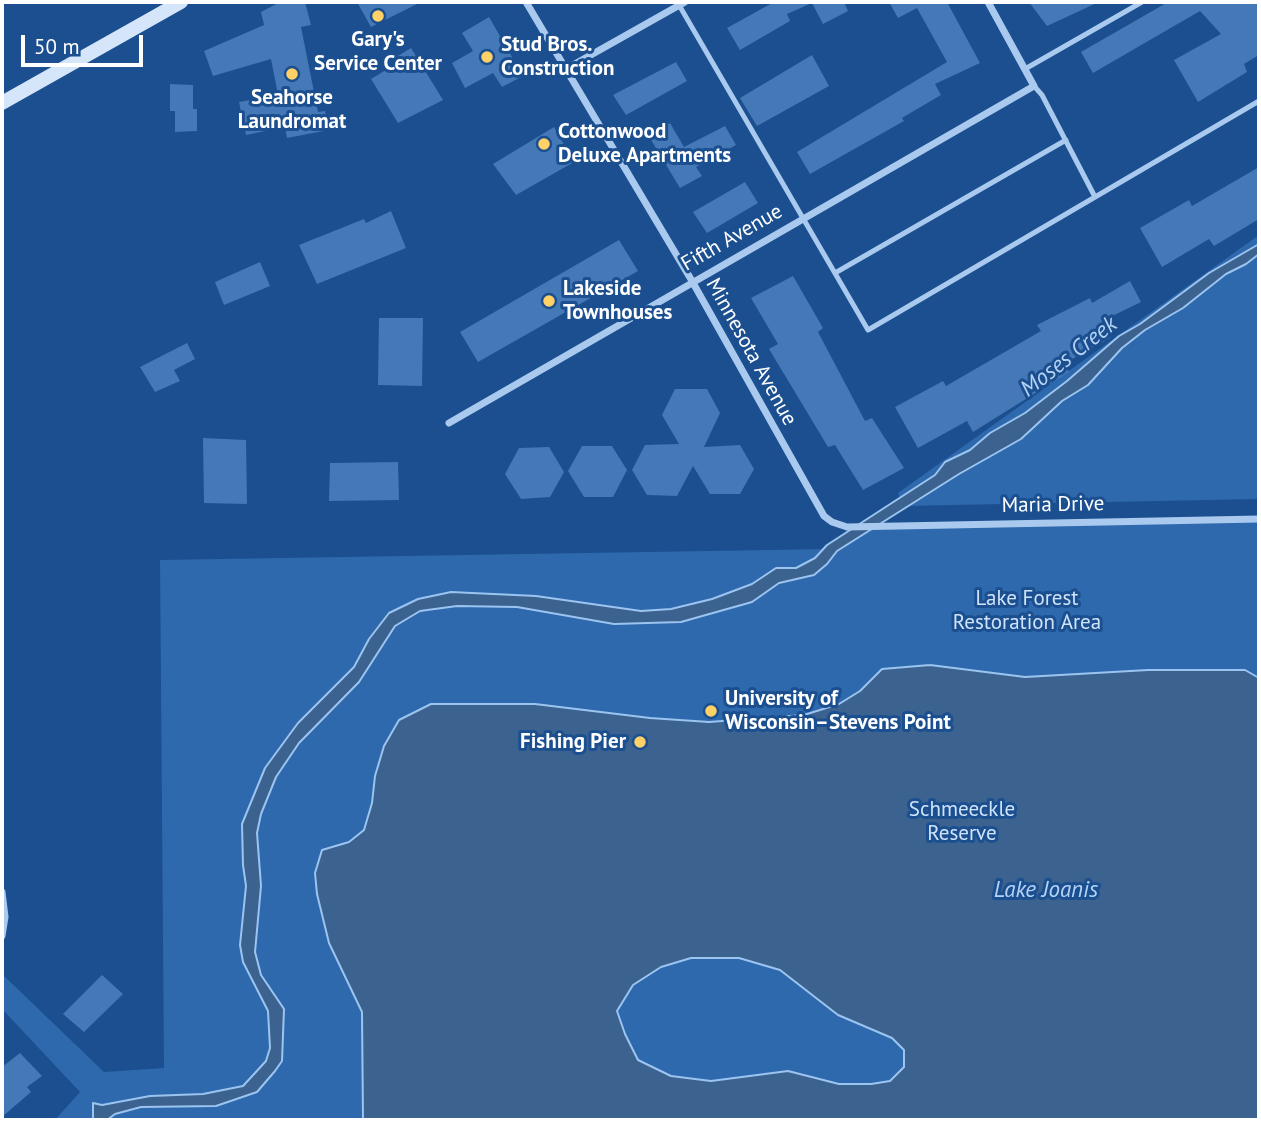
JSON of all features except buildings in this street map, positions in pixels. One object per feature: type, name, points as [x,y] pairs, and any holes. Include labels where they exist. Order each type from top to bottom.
[{"type":"street","points":[[2,103],[181,2]]},
{"type":"street","name":"Minnesota Avenue","points":[[526,2],[692,281],[816,506],[832,522],[847,527]]},
{"type":"street","points":[[988,2],[1034,86]]},
{"type":"street","points":[[566,69],[682,3]]},
{"type":"street","name":"Fifth Avenue","points":[[449,423],[1034,86]]},
{"type":"street","name":"Maria Drive","points":[[847,527],[1259,519]]},
{"type":"street","points":[[2,892],[5,917],[2,936]]},
{"type":"lane","points":[[1025,69],[1142,2]]},
{"type":"lane","points":[[682,3],[868,330],[1259,101]]},
{"type":"lane","points":[[1034,86],[1042,95],[1095,197]]},
{"type":"lane","points":[[835,273],[1066,140]]},
{"type":"green space","points":[[1259,235],[1259,499],[903,506],[898,493]]},
{"type":"green space","name":"Schmeeckle Reserve","points":[[1259,519],[1259,1120],[55,1120],[80,1092],[2,1009],[2,974],[104,1072],[164,1068],[160,560],[842,549],[847,527]]},
{"type":"water","points":[[1259,244],[1259,254],[1226,274],[1183,308],[1145,330],[1122,348],[1088,385],[1062,401],[1021,439],[959,474],[837,551],[814,575],[779,583],[752,602],[681,622],[614,624],[517,607],[457,606],[420,611],[395,626],[359,682],[299,743],[276,777],[261,814],[257,833],[261,886],[255,952],[261,975],[284,1009],[282,1061],[257,1092],[216,1106],[141,1107],[115,1114],[107,1120],[91,1120],[93,1103],[102,1105],[150,1096],[203,1094],[243,1086],[266,1061],[270,1048],[268,1011],[243,962],[240,945],[246,886],[242,824],[265,768],[298,723],[354,667],[369,639],[389,613],[418,599],[451,592],[536,596],[641,611],[671,609],[712,599],[752,584],[776,568],[796,568],[815,558],[827,545],[935,475],[945,462],[970,450],[990,433],[1025,413],[1119,336],[1140,324],[1209,273]]},
{"type":"water","name":"Lake Joanis","points":[[930,665],[1025,677],[1148,670],[1245,670],[1259,678],[1259,1120],[363,1120],[362,1012],[329,943],[317,894],[315,873],[322,850],[349,842],[364,830],[384,746],[399,720],[431,704],[535,704],[709,722],[804,715],[839,704],[860,691],[882,669]],"holes":[[[691,958],[739,958],[780,970],[838,1015],[892,1038],[904,1050],[904,1067],[890,1081],[871,1084],[839,1084],[788,1071],[711,1081],[671,1076],[638,1060],[617,1011],[633,985],[661,967]]]},
{"type":"place","name":"Gary's Service Center","points":[[378,16]]},
{"type":"place","name":"Stud Bros. Construction","points":[[487,57]]},
{"type":"place","name":"Seahorse Laundromat","points":[[292,74]]},
{"type":"place","name":"Cottonwood Deluxe Apartments","points":[[544,144]]},
{"type":"place","name":"Lakeside Townhouses","points":[[549,301]]},
{"type":"place","name":"University of Wisconsin–Stevens Point","points":[[711,711]]},
{"type":"place","name":"Fishing Pier","points":[[640,742]]},
{"type":"water label","name":"Moses Creek","points":[[1069,357]]},
{"type":"park label","name":"Lake Forest Restoration Area","points":[[1027,611]]}]
